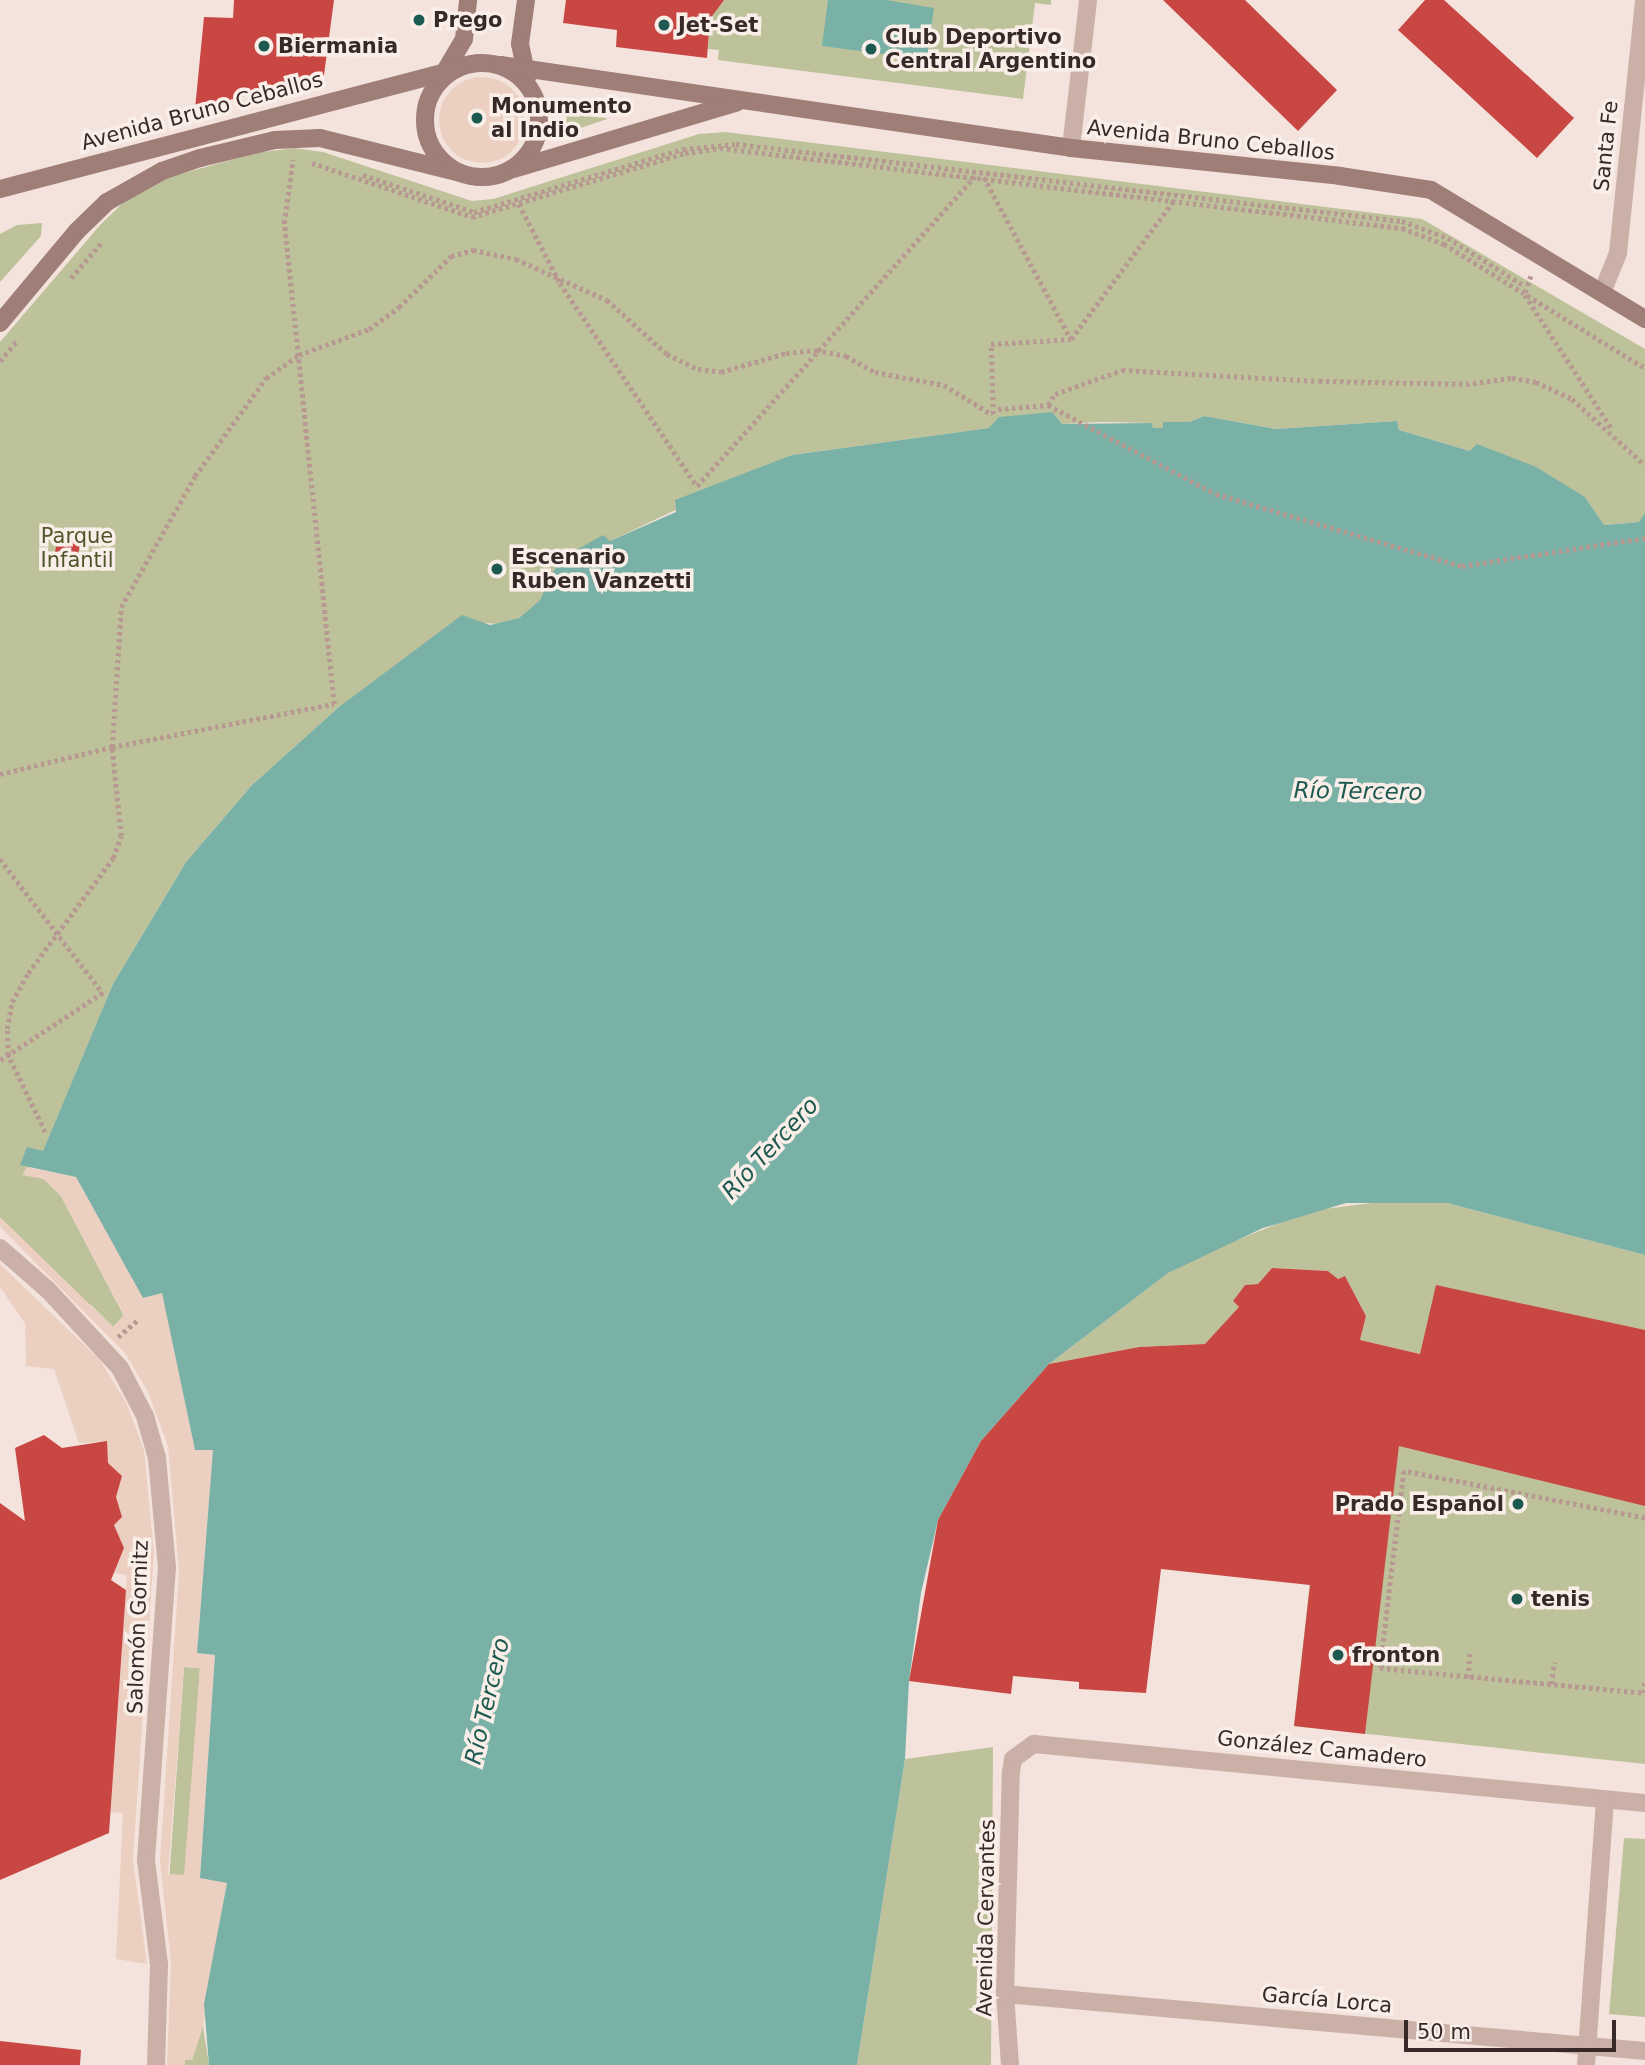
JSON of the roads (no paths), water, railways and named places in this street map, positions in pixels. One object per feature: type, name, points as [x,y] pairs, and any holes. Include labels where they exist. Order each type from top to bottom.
[{"type":"main road","points":[[460,173],[436,154],[425,127],[429,97],[446,74],[464,39],[468,0]]},
{"type":"main road","points":[[0,323],[77,231],[107,202],[162,171],[200,158],[275,140],[320,138],[476,177],[508,171],[529,153],[539,127],[520,44],[526,0]]},
{"type":"main road","points":[[446,74],[486,62],[501,65],[530,87]]},
{"type":"main road","name":"Avenida Bruno Ceballos","points":[[501,65],[739,102],[1071,148],[1340,176],[1431,190],[1645,319]]},
{"type":"main road","name":"Avenida Bruno Ceballos","points":[[0,189],[446,74]]},
{"type":"main road","name":"Avenida Bruno Ceballos","points":[[508,171],[739,102]]},
{"type":"street","points":[[1071,148],[1088,0]]},
{"type":"street","name":"Santa Fe","points":[[1602,293],[1618,253],[1644,0]]},
{"type":"street","name":"Salomón Gornitz","points":[[0,1248],[48,1290],[120,1368],[145,1416],[158,1458],[167,1567],[146,1860],[159,1965],[156,2065]]},
{"type":"street","name":"González Camadero","points":[[1011,1772],[1013,1759],[1034,1744],[1645,1802]]},
{"type":"street","name":"Avenida Cervantes","points":[[1010,2065],[1005,1994],[1011,1772]]},
{"type":"street","points":[[1586,2065],[1605,1800]]},
{"type":"street","name":"García Lorca","points":[[1005,1994],[1645,2051]]},
{"type":"water","points":[[828,0],[886,0],[934,8],[927,60],[822,46]]},
{"type":"water","name":"Río Tercero","points":[[1052,412],[1062,424],[1152,423],[1153,428],[1163,428],[1163,422],[1189,422],[1204,416],[1276,429],[1397,421],[1399,430],[1470,451],[1477,444],[1536,467],[1585,497],[1604,525],[1639,522],[1645,513],[1645,1255],[1447,1203],[1346,1203],[1263,1228],[1168,1273],[1049,1364],[981,1441],[938,1520],[921,1593],[909,1681],[905,1759],[857,2065],[209,2065],[204,2004],[227,1883],[200,1878],[215,1655],[197,1653],[213,1450],[195,1450],[162,1293],[143,1298],[76,1177],[20,1165],[27,1147],[43,1151],[113,984],[186,862],[252,785],[339,707],[462,615],[490,625],[519,618],[540,600],[560,559],[603,535],[610,541],[676,512],[675,500],[792,455],[989,428],[999,417]]},
{"type":"place","name":"Prego","points":[[419,20]]},
{"type":"place","name":"Jet-Set","points":[[664,25]]},
{"type":"place","name":"Biermania","points":[[264,46]]},
{"type":"place","name":"Club Deportivo Central Argentino","points":[[871,49]]},
{"type":"place","name":"Monumento al Indio","points":[[477,118]]},
{"type":"place","name":"Escenario Ruben Vanzetti","points":[[497,569]]},
{"type":"place","name":"Prado Español","points":[[1518,1504]]},
{"type":"place","name":"tenis","points":[[1517,1599]]},
{"type":"place","name":"fronton","points":[[1338,1655]]},
{"type":"park label","name":"Parque Infantil","points":[[77,548]]}]
